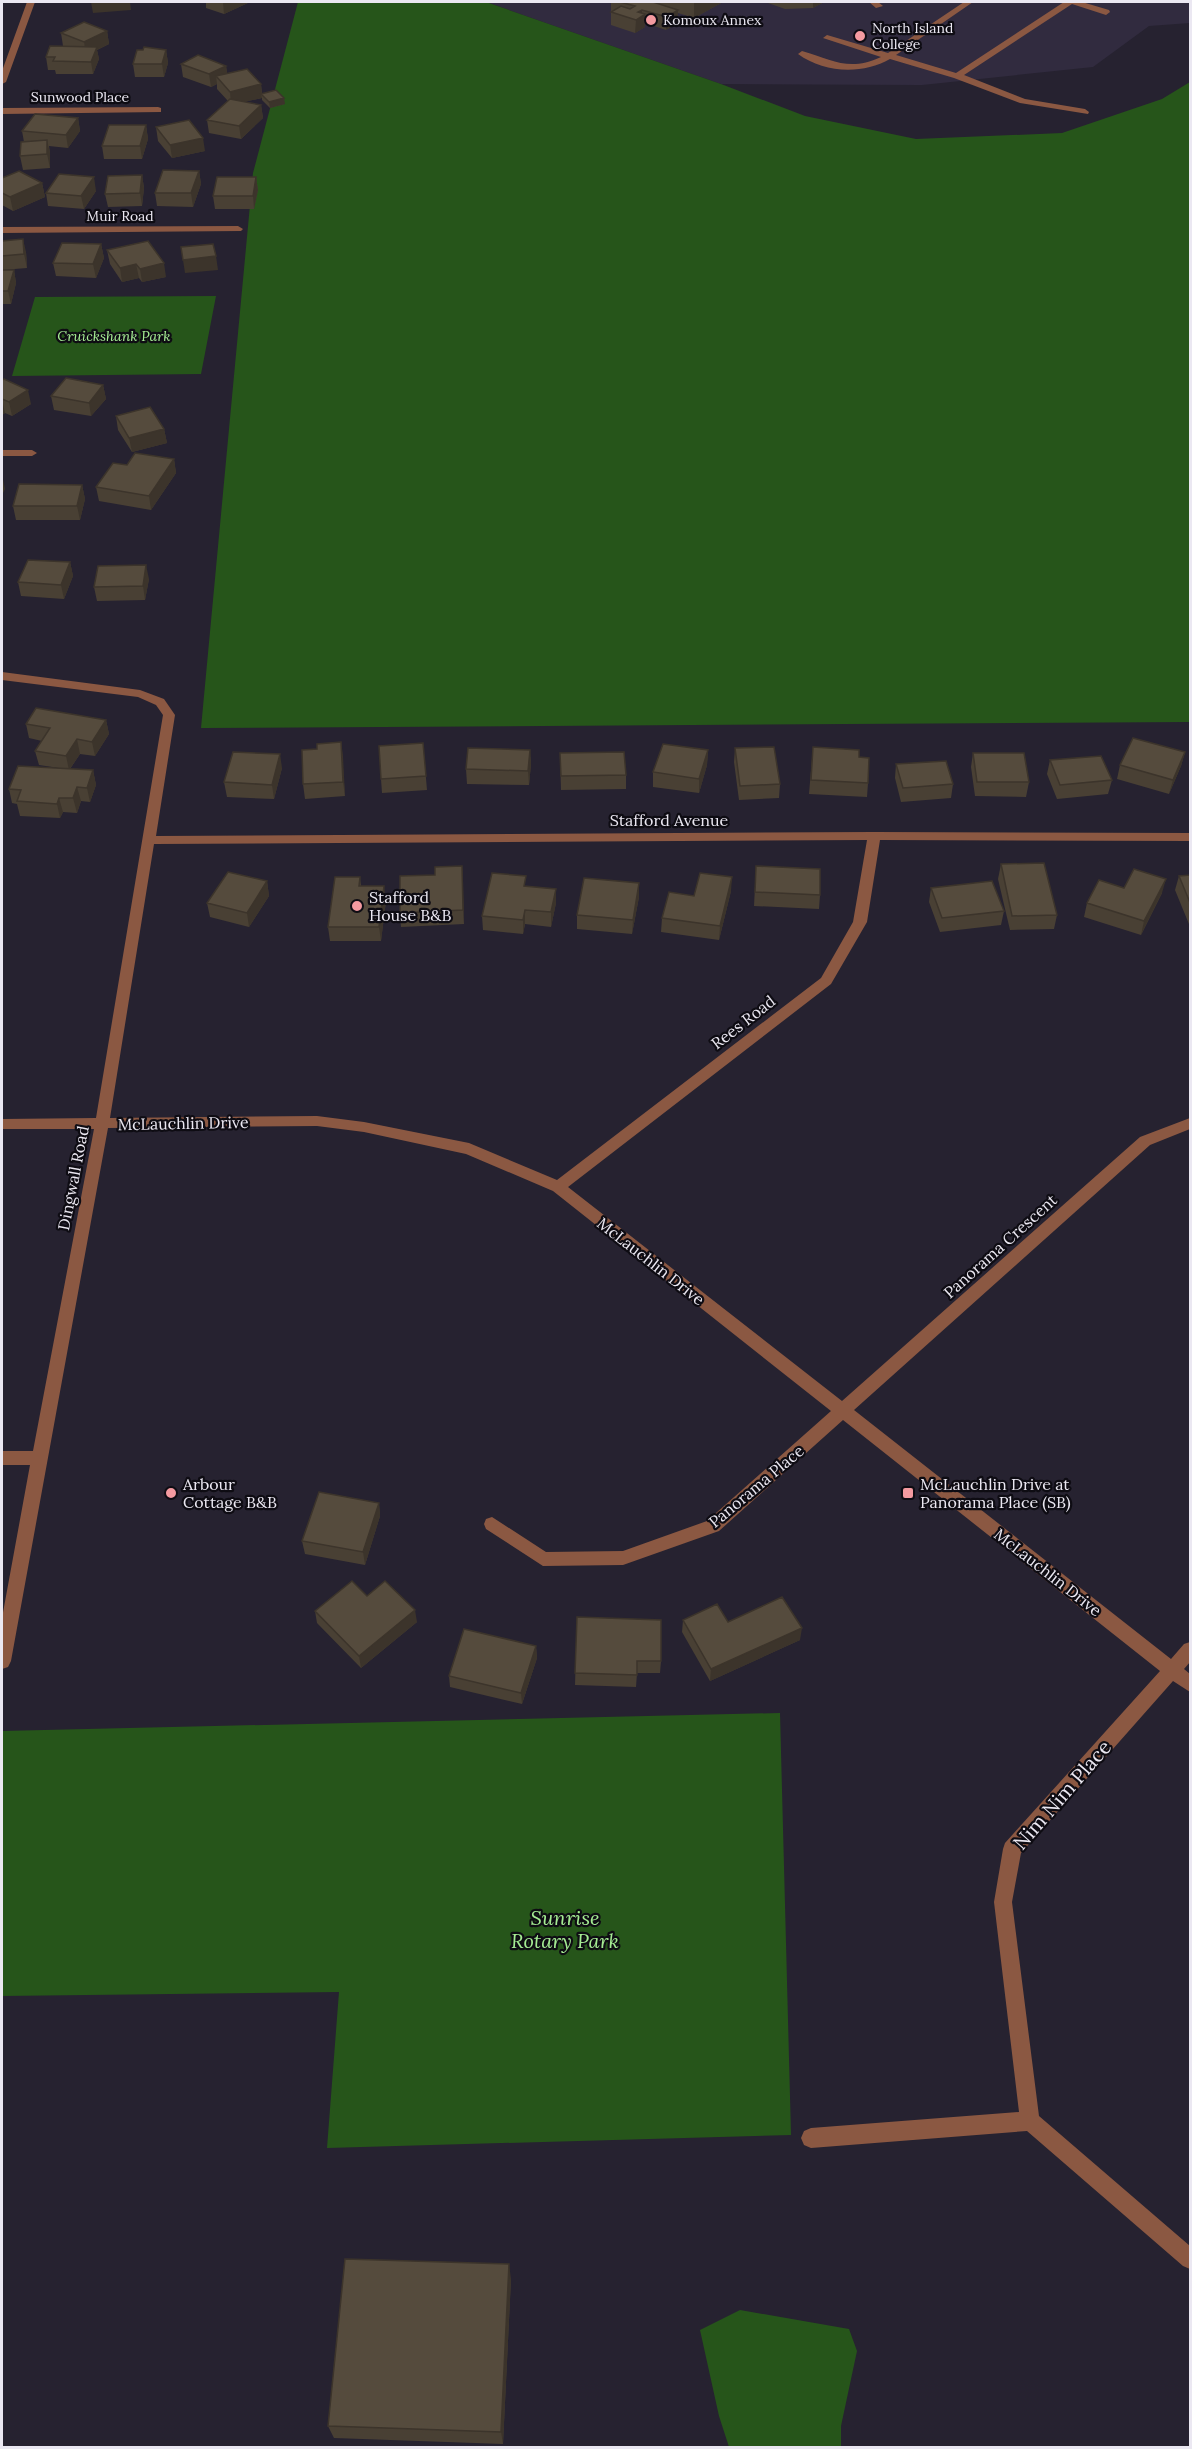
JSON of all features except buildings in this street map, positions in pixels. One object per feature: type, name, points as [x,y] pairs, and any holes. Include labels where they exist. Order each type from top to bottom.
[{"type":"street","points":[[2,82],[31,2]]},
{"type":"street","points":[[802,54],[848,68],[868,67],[889,56],[969,2]]},
{"type":"street","points":[[957,76],[1069,2]]},
{"type":"street","points":[[1075,2],[1106,12]]},
{"type":"street","points":[[827,38],[957,76],[1023,100],[1085,112]]},
{"type":"street","name":"Sunwood Place","points":[[2,111],[158,110]]},
{"type":"street","name":"Muir Road","points":[[2,230],[238,229]]},
{"type":"street","points":[[2,453],[32,453]]},
{"type":"street","name":"Dingwall Road","points":[[2,676],[140,694],[160,702],[169,716],[102,1124],[2,1661]]},
{"type":"street","name":"Stafford Avenue","points":[[147,840],[874,836],[1191,837]]},
{"type":"street","name":"Rees Road","points":[[558,1187],[826,981],[860,922],[874,836]]},
{"type":"street","name":"McLauchlin Drive","points":[[2,1124],[317,1121],[364,1127],[469,1149],[558,1187],[1191,1684]]},
{"type":"street","name":"Panorama Crescent","points":[[843,1411],[1145,1141],[1191,1123]]},
{"type":"street","name":"Panorama Place","points":[[492,1524],[543,1559],[622,1558],[713,1526],[843,1411]]},
{"type":"street","points":[[2,1458],[38,1458]]},
{"type":"street","name":"Nim Nim Place","points":[[1030,2121],[1003,1902],[1012,1849],[1191,1650]]},
{"type":"street","points":[[811,2138],[1030,2121],[1191,2259]]},
{"type":"shaded area","name":"North Island College","points":[[486,2],[1190,2],[1190,23],[1149,26],[1093,67],[922,85],[721,84]]},
{"type":"green space","points":[[298,2],[486,2],[721,84],[805,116],[916,139],[1062,133],[1162,99],[1190,82],[1190,722],[201,728],[253,173]]},
{"type":"green space","name":"Cruickshank Park","points":[[216,296],[201,374],[12,376],[35,297]]},
{"type":"green space","name":"Sunrise Rotary Park","points":[[780,1713],[791,2135],[327,2148],[339,1992],[2,1996],[2,1731]]},
{"type":"green space","points":[[740,2310],[849,2329],[857,2351],[841,2426],[841,2447],[729,2447],[719,2416],[700,2330]]},
{"type":"place","name":"Komoux Annex","points":[[651,20]]},
{"type":"place","name":"North Island College","points":[[860,36]]},
{"type":"place","name":"Stafford House B&B","points":[[357,906]]},
{"type":"place","name":"Arbour Cottage B&B","points":[[171,1493]]},
{"type":"place","name":"McLauchlin Drive at Panorama Place (SB)","points":[[908,1493]]}]
